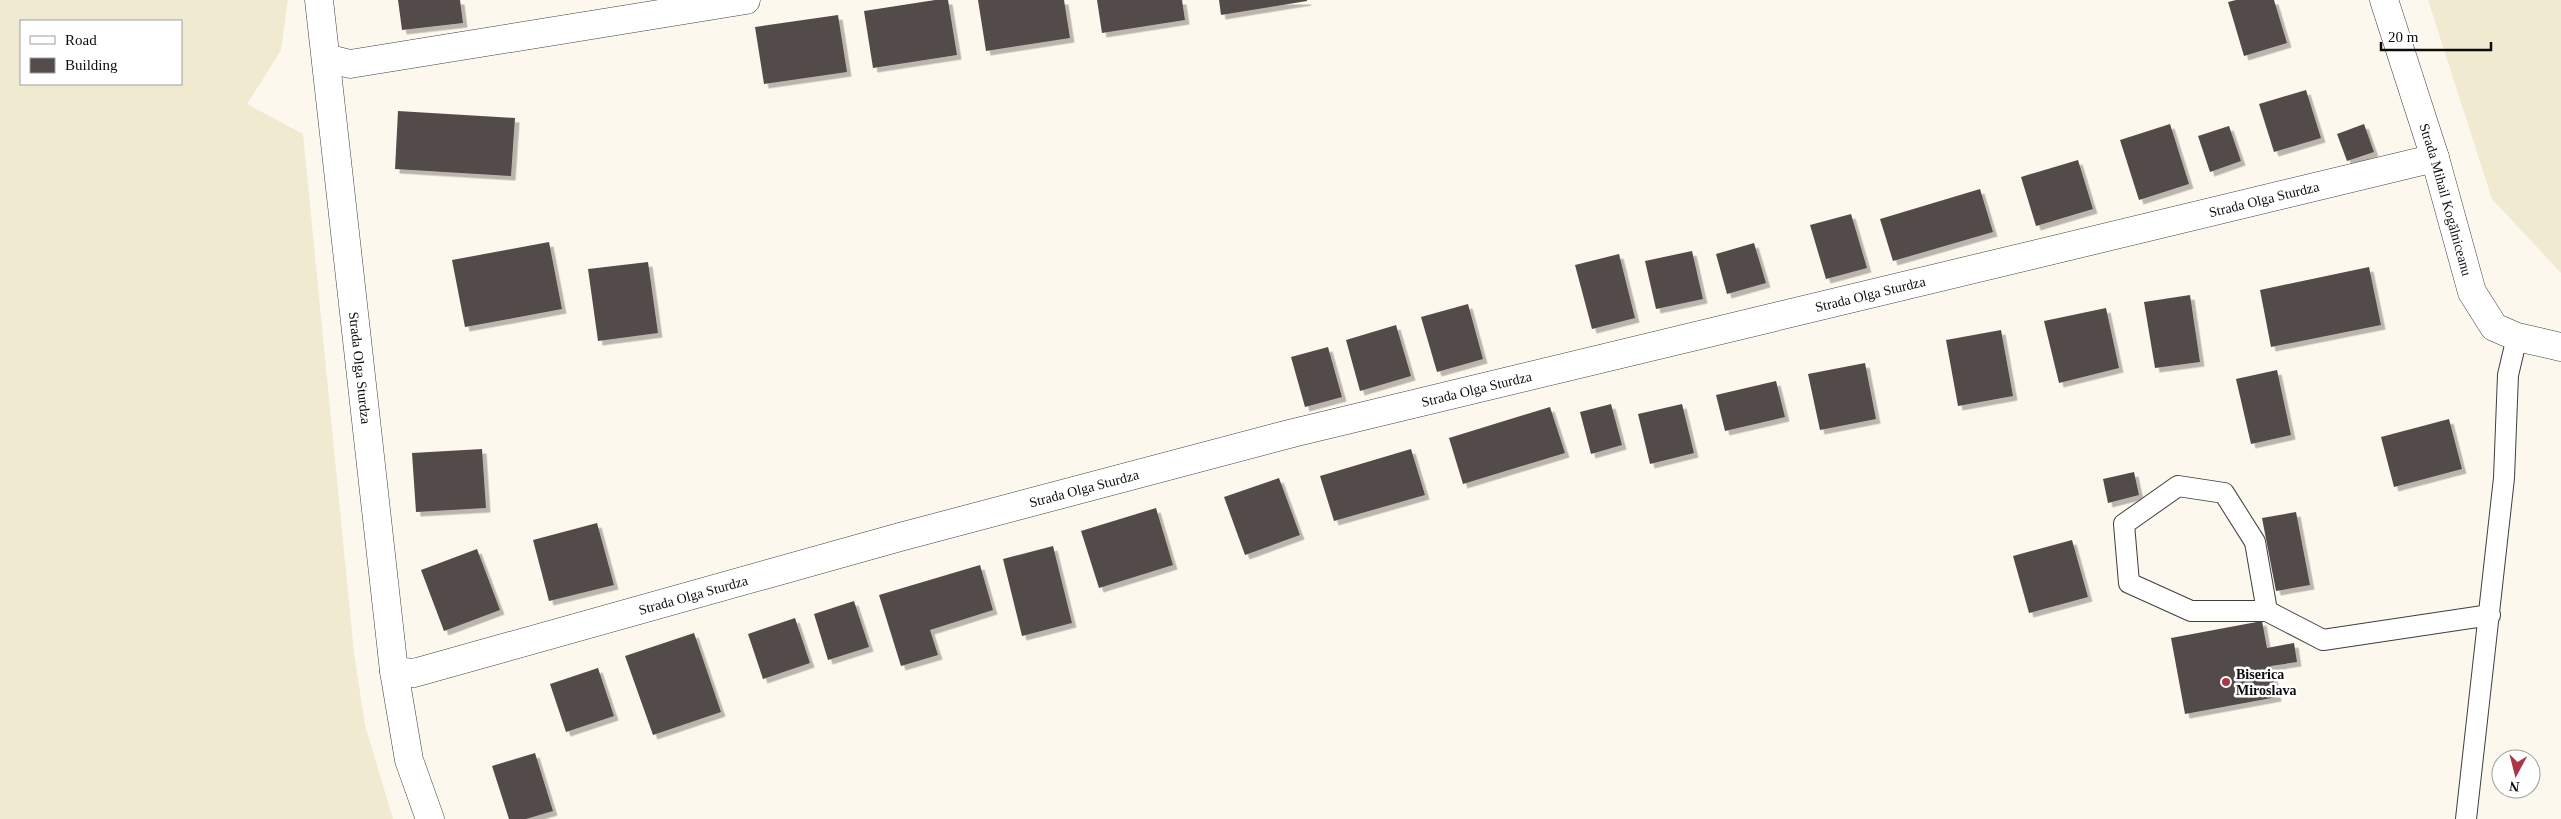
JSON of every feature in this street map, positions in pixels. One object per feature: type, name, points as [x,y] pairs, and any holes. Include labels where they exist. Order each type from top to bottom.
[{"type":"street","name":"Strada Olga Sturdza","points":[[319,0],[394,671],[414,673],[900,537],[1294,433],[2435,158]]},
{"type":"street","points":[[326,58],[350,64],[746,0]]},
{"type":"street","name":"Strada Mihail Kogălniceanu","points":[[2384,0],[2435,158],[2472,292],[2494,327],[2517,336],[2561,347]]},
{"type":"street","points":[[394,671],[409,760],[430,819]]},
{"type":"lane","points":[[2466,819],[2504,478],[2508,375],[2517,336]]},
{"type":"lane","points":[[2267,611],[2255,542],[2224,494],[2178,486],[2124,524],[2129,583],[2191,611],[2267,611],[2323,640],[2490,615]]},
{"type":"shaded area","points":[[0,0],[288,0],[281,50],[247,104],[303,134],[354,653],[365,725],[393,819],[0,819]]},
{"type":"shaded area","points":[[2428,0],[2561,0],[2561,273],[2492,199]]},
{"type":"building","points":[[398,0],[460,0],[463,23],[402,30]]},
{"type":"building","points":[[935,0],[948,0],[957,55],[873,68],[864,11]]},
{"type":"building","points":[[978,0],[1064,0],[1070,38],[986,51]]},
{"type":"building","points":[[1097,0],[1182,0],[1185,20],[1102,33]]},
{"type":"building","points":[[1219,0],[1307,0],[1307,1],[1221,15]]},
{"type":"building","points":[[2236,0],[2274,0],[2287,43],[2244,56],[2228,2]]},
{"type":"building","points":[[838,15],[847,72],[764,84],[755,27]]},
{"type":"building","points":[[2306,90],[2321,138],[2274,152],[2259,104]]},
{"type":"building","points":[[398,111],[515,118],[511,176],[395,169]]},
{"type":"building","points":[[2170,124],[2189,184],[2139,200],[2120,140]]},
{"type":"building","points":[[2364,124],[2374,152],[2347,161],[2337,134]]},
{"type":"building","points":[[2229,126],[2241,161],[2210,172],[2198,136]]},
{"type":"building","points":[[2078,160],[2093,209],[2036,226],[2021,177]]},
{"type":"building","points":[[1980,189],[1993,232],[1893,261],[1880,219]]},
{"type":"building","points":[[1851,214],[1867,268],[1826,279],[1810,225]]},
{"type":"building","points":[[549,242],[562,309],[465,327],[452,260]]},
{"type":"building","points":[[1754,243],[1766,283],[1727,294],[1716,254]]},
{"type":"building","points":[[1692,251],[1703,299],[1656,309],[1645,261]]},
{"type":"building","points":[[1619,254],[1635,318],[1592,329],[1575,265]]},
{"type":"building","points":[[648,262],[658,333],[598,341],[588,269]]},
{"type":"building","points":[[2369,267],[2381,325],[2271,347],[2260,290]]},
{"type":"building","points":[[2190,295],[2200,362],[2155,368],[2144,302]]},
{"type":"building","points":[[1468,304],[1483,359],[1437,372],[1421,317]]},
{"type":"building","points":[[2106,308],[2119,368],[2059,383],[2044,321]]},
{"type":"building","points":[[1396,325],[1411,376],[1360,391],[1346,340]]},
{"type":"building","points":[[2001,330],[2013,396],[1958,406],[1946,340]]},
{"type":"building","points":[[1328,347],[1342,397],[1305,407],[1291,357]]},
{"type":"building","points":[[1865,363],[1876,419],[1820,430],[1808,374]]},
{"type":"building","points":[[2277,370],[2291,435],[2251,444],[2236,379]]},
{"type":"building","points":[[1776,381],[1785,417],[1725,431],[1716,395]]},
{"type":"building","points":[[1611,404],[1622,445],[1591,454],[1580,412]]},
{"type":"building","points":[[1682,404],[1694,453],[1650,464],[1638,414]]},
{"type":"building","points":[[1550,407],[1565,453],[1463,484],[1449,438]]},
{"type":"building","points":[[2449,419],[2462,469],[2394,487],[2381,437]]},
{"type":"building","points":[[482,449],[486,508],[416,512],[412,453]]},
{"type":"building","points":[[1411,449],[1425,495],[1334,521],[1320,476]]},
{"type":"building","points":[[2134,472],[2139,495],[2108,503],[2103,479]]},
{"type":"building","points":[[1279,478],[1300,535],[1245,555],[1224,497]]},
{"type":"building","points":[[1156,508],[1173,565],[1099,588],[1081,531]]},
{"type":"building","points":[[2296,512],[2310,585],[2276,591],[2262,518]]},
{"type":"building","points":[[597,523],[614,585],[549,601],[533,540]]},
{"type":"building","points":[[2072,540],[2088,597],[2029,613],[2013,556]]},
{"type":"building","points":[[1053,546],[1072,623],[1022,636],[1003,559]]},
{"type":"building","points":[[477,549],[500,610],[444,631],[421,570]]},
{"type":"building","points":[[980,565],[993,610],[930,630],[938,655],[901,666],[879,595]]},
{"type":"building","points":[[854,601],[869,647],[828,660],[814,614]]},
{"type":"building","points":[[795,618],[810,663],[763,679],[748,634]]},
{"type":"building","name":"Biserica Miroslava","points":[[2262,621],[2267,648],[2294,643],[2297,662],[2271,666],[2277,697],[2185,714],[2171,638]]},
{"type":"building","points":[[694,633],[721,712],[653,735],[625,656]]},
{"type":"building","points":[[598,668],[614,716],[566,732],[550,684]]},
{"type":"building","points":[[535,753],[553,811],[526,819],[509,819],[492,766]]},
{"type":"place","name":"Biserica Miroslava","points":[[2226,682]]}]
